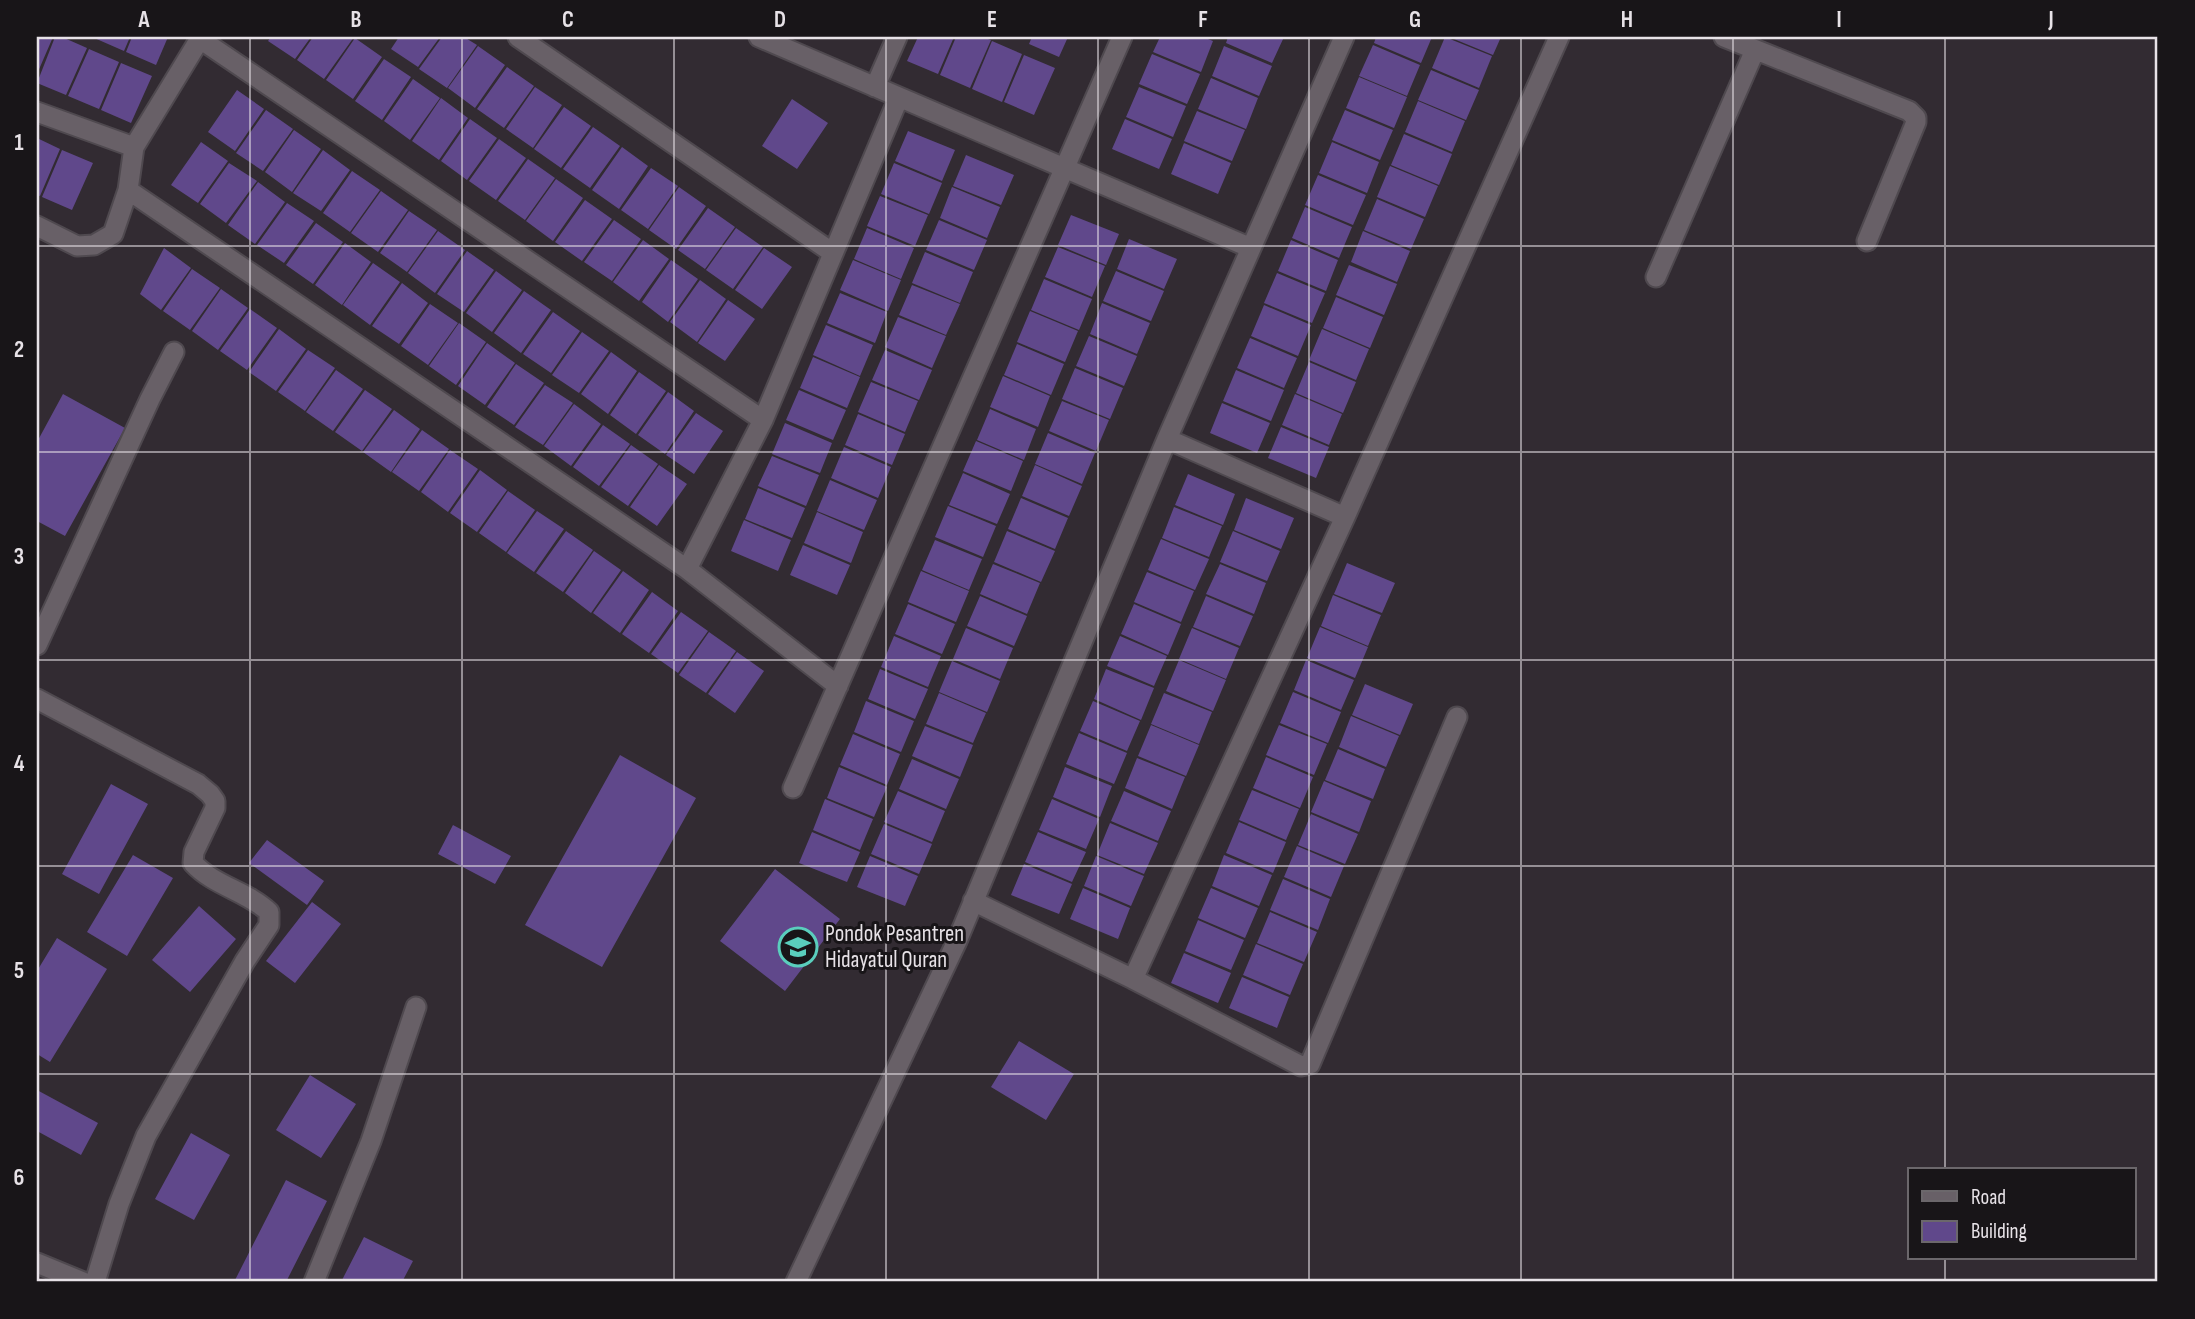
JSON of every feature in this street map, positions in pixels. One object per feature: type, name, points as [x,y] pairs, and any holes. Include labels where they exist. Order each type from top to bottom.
[{"type":"street","points":[[517,37],[834,253]]},
{"type":"street","points":[[759,37],[1251,248]]},
{"type":"street","points":[[875,87],[897,37]]},
{"type":"street","points":[[793,788],[1122,37]]},
{"type":"street","points":[[796,1282],[957,942],[1167,439],[1344,37]]},
{"type":"street","points":[[1132,979],[1345,517],[1559,37]]},
{"type":"street","points":[[1724,37],[1909,111],[1916,118],[1867,241]]},
{"type":"street","points":[[37,226],[77,246],[94,245],[113,234],[128,190],[134,148],[200,38],[763,420]]},
{"type":"street","points":[[1656,277],[1755,50]]},
{"type":"street","points":[[687,569],[763,420],[899,97]]},
{"type":"street","points":[[37,112],[134,148]]},
{"type":"street","points":[[128,190],[687,569],[838,686]]},
{"type":"street","points":[[37,645],[174,352]]},
{"type":"street","points":[[1167,439],[1345,517]]},
{"type":"street","points":[[37,699],[173,770],[210,794],[215,801],[215,808],[194,852],[193,863],[200,871],[250,898],[269,912],[269,925],[245,961],[145,1136],[119,1204],[95,1282]]},
{"type":"street","points":[[973,901],[1301,1066],[1310,1064],[1457,717]]},
{"type":"street","points":[[314,1282],[371,1141],[416,1007]]},
{"type":"street","points":[[37,1263],[83,1282]]},
{"type":"building","points":[[37,37],[53,37],[37,74]]},
{"type":"building","points":[[55,37],[62,37],[87,48],[66,95],[37,83]]},
{"type":"building","points":[[92,37],[130,37],[124,51]]},
{"type":"building","points":[[132,37],[168,37],[156,65],[126,52]]},
{"type":"building","points":[[271,37],[311,37],[295,59],[268,41]]},
{"type":"building","points":[[313,37],[354,37],[324,79],[297,60]]},
{"type":"building","points":[[399,37],[440,37],[418,67],[391,49]]},
{"type":"building","points":[[442,37],[464,37],[477,45],[447,88],[419,69]]},
{"type":"building","points":[[918,37],[954,37],[938,74],[907,61]]},
{"type":"building","points":[[956,37],[982,37],[991,40],[970,88],[940,75]]},
{"type":"building","points":[[1032,37],[1068,37],[1059,57],[1029,44]]},
{"type":"building","points":[[1160,37],[1203,37],[1213,41],[1201,72],[1153,52]]},
{"type":"building","points":[[1228,37],[1284,37],[1272,63],[1226,43]]},
{"type":"building","points":[[1376,37],[1432,37],[1421,63],[1374,43]]},
{"type":"building","points":[[1445,37],[1492,56],[1479,88],[1432,68]]},
{"type":"building","points":[[1449,37],[1501,37],[1493,55]]},
{"type":"building","points":[[355,38],[382,57],[353,99],[326,80]]},
{"type":"building","points":[[992,41],[1022,54],[1002,102],[972,89]]},
{"type":"building","points":[[1373,45],[1420,65],[1407,96],[1359,76]]},
{"type":"building","points":[[478,46],[505,65],[475,108],[448,88]]},
{"type":"building","points":[[1224,46],[1272,66],[1259,96],[1212,76]]},
{"type":"building","points":[[89,49],[119,62],[99,109],[68,96]]},
{"type":"building","points":[[1152,54],[1200,74],[1187,104],[1139,84]]},
{"type":"building","points":[[1024,55],[1055,68],[1034,115],[1004,102]]},
{"type":"building","points":[[384,59],[411,77],[382,120],[355,101]]},
{"type":"building","points":[[121,63],[152,76],[131,123],[101,110]]},
{"type":"building","points":[[507,67],[534,86],[504,128],[477,109]]},
{"type":"building","points":[[1431,70],[1479,90],[1466,120],[1418,100]]},
{"type":"building","points":[[1359,77],[1407,97],[1394,128],[1346,108]]},
{"type":"building","points":[[1211,78],[1258,98],[1246,129],[1198,109]]},
{"type":"building","points":[[413,79],[440,98],[410,140],[384,121]]},
{"type":"building","points":[[535,87],[562,105],[533,148],[506,129]]},
{"type":"building","points":[[1139,87],[1186,106],[1173,137],[1126,117]]},
{"type":"building","points":[[237,90],[264,109],[235,151],[208,132]]},
{"type":"building","points":[[441,98],[468,118],[439,160],[412,141]]},
{"type":"building","points":[[792,99],[828,123],[797,169],[762,146]]},
{"type":"building","points":[[1418,101],[1465,121],[1452,152],[1405,132]]},
{"type":"building","points":[[564,107],[591,126],[561,168],[534,149]]},
{"type":"building","points":[[266,110],[293,129],[263,171],[236,153]]},
{"type":"building","points":[[1345,110],[1393,130],[1380,160],[1332,140]]},
{"type":"building","points":[[1197,111],[1245,130],[1232,161],[1184,141]]},
{"type":"building","points":[[470,119],[497,138],[467,180],[441,161]]},
{"type":"building","points":[[1125,119],[1172,139],[1159,169],[1112,149]]},
{"type":"building","points":[[593,127],[620,146],[590,188],[563,169]]},
{"type":"building","points":[[294,130],[321,149],[292,192],[265,172]]},
{"type":"building","points":[[908,131],[955,150],[942,181],[895,161]]},
{"type":"building","points":[[1404,134],[1452,154],[1439,185],[1391,165]]},
{"type":"building","points":[[37,138],[60,149],[40,196],[37,195]]},
{"type":"building","points":[[499,139],[526,158],[496,200],[469,181]]},
{"type":"building","points":[[201,142],[228,161],[198,203],[171,185]]},
{"type":"building","points":[[1332,142],[1379,162],[1367,193],[1319,173]]},
{"type":"building","points":[[1184,143],[1231,163],[1218,194],[1171,174]]},
{"type":"building","points":[[622,147],[648,166],[619,209],[592,190]]},
{"type":"building","points":[[62,150],[93,163],[72,210],[42,197]]},
{"type":"building","points":[[323,150],[350,170],[321,211],[293,193]]},
{"type":"building","points":[[966,155],[1014,175],[1001,205],[953,186]]},
{"type":"building","points":[[528,159],[555,178],[525,220],[498,201]]},
{"type":"building","points":[[229,163],[257,181],[226,223],[200,204]]},
{"type":"building","points":[[894,163],[942,183],[929,214],[881,194]]},
{"type":"building","points":[[1390,166],[1438,186],[1425,217],[1377,197]]},
{"type":"building","points":[[651,168],[678,186],[648,229],[621,210]]},
{"type":"building","points":[[352,171],[380,190],[350,232],[323,213]]},
{"type":"building","points":[[1318,175],[1366,195],[1353,225],[1305,205]]},
{"type":"building","points":[[556,179],[583,198],[553,241],[526,221]]},
{"type":"building","points":[[258,182],[285,202],[255,244],[228,225]]},
{"type":"building","points":[[679,187],[706,206],[676,249],[649,230]]},
{"type":"building","points":[[952,187],[1000,207],[987,238],[940,218]]},
{"type":"building","points":[[381,191],[408,210],[378,252],[351,233]]},
{"type":"building","points":[[880,196],[928,215],[915,246],[867,226]]},
{"type":"building","points":[[1377,199],[1424,219],[1411,249],[1364,230]]},
{"type":"building","points":[[585,200],[612,219],[582,261],[555,242]]},
{"type":"building","points":[[287,203],[314,221],[284,263],[257,245]]},
{"type":"building","points":[[1305,207],[1352,227],[1339,258],[1292,238]]},
{"type":"building","points":[[708,208],[735,227],[705,269],[678,250]]},
{"type":"building","points":[[409,211],[437,230],[407,272],[380,253]]},
{"type":"building","points":[[1071,215],[1119,234],[1106,265],[1058,245]]},
{"type":"building","points":[[614,220],[641,239],[612,281],[584,262]]},
{"type":"building","points":[[939,220],[987,240],[974,270],[926,250]]},
{"type":"building","points":[[316,223],[343,242],[313,284],[286,265]]},
{"type":"building","points":[[736,228],[763,247],[733,289],[706,270]]},
{"type":"building","points":[[867,228],[914,248],[901,279],[854,259]]},
{"type":"building","points":[[438,231],[465,250],[435,293],[408,273]]},
{"type":"building","points":[[1363,231],[1410,251],[1397,282],[1351,262]]},
{"type":"building","points":[[1129,239],[1177,259],[1164,289],[1117,269]]},
{"type":"building","points":[[643,240],[669,259],[639,301],[613,282]]},
{"type":"building","points":[[1291,240],[1338,260],[1326,291],[1278,271]]},
{"type":"building","points":[[345,243],[371,262],[342,305],[315,285]]},
{"type":"building","points":[[1058,247],[1105,266],[1092,297],[1045,277]]},
{"type":"building","points":[[164,248],[191,268],[161,310],[140,294]]},
{"type":"building","points":[[764,248],[792,267],[762,309],[735,290]]},
{"type":"building","points":[[467,251],[494,270],[464,312],[437,294]]},
{"type":"building","points":[[925,252],[973,272],[960,303],[912,283]]},
{"type":"building","points":[[671,260],[698,279],[668,322],[642,302]]},
{"type":"building","points":[[853,260],[901,280],[888,311],[840,290]]},
{"type":"building","points":[[373,263],[400,282],[370,325],[343,305]]},
{"type":"building","points":[[1349,265],[1397,284],[1384,315],[1336,295]]},
{"type":"building","points":[[192,269],[220,288],[190,330],[163,311]]},
{"type":"building","points":[[496,271],[522,290],[492,332],[466,313]]},
{"type":"building","points":[[1116,271],[1164,291],[1151,321],[1103,301]]},
{"type":"building","points":[[1277,273],[1325,293],[1312,323],[1264,303]]},
{"type":"building","points":[[1044,279],[1092,299],[1079,330],[1031,310]]},
{"type":"building","points":[[700,280],[726,299],[697,342],[670,322]]},
{"type":"building","points":[[402,283],[428,303],[399,344],[372,326]]},
{"type":"building","points":[[912,285],[960,304],[946,335],[899,315]]},
{"type":"building","points":[[221,289],[248,308],[218,350],[192,331]]},
{"type":"building","points":[[524,291],[551,310],[521,353],[494,333]]},
{"type":"building","points":[[840,293],[887,312],[875,343],[827,323]]},
{"type":"building","points":[[1336,297],[1383,317],[1370,348],[1323,328]]},
{"type":"building","points":[[728,300],[755,319],[725,361],[698,343]]},
{"type":"building","points":[[1102,303],[1150,323],[1137,354],[1090,334]]},
{"type":"building","points":[[430,304],[458,323],[428,365],[401,346]]},
{"type":"building","points":[[1264,305],[1311,325],[1298,356],[1251,336]]},
{"type":"building","points":[[250,309],[277,328],[247,370],[220,351]]},
{"type":"building","points":[[1030,311],[1078,331],[1065,362],[1017,342]]},
{"type":"building","points":[[553,312],[580,331],[551,373],[523,354]]},
{"type":"building","points":[[898,317],[946,336],[932,368],[885,347]]},
{"type":"building","points":[[459,323],[486,342],[456,385],[429,366]]},
{"type":"building","points":[[826,325],[873,345],[860,376],[813,355]]},
{"type":"building","points":[[279,329],[306,349],[276,391],[249,372]]},
{"type":"building","points":[[1322,329],[1369,349],[1356,380],[1309,360]]},
{"type":"building","points":[[582,332],[609,351],[579,393],[552,375]]},
{"type":"building","points":[[1089,336],[1137,356],[1124,386],[1076,366]]},
{"type":"building","points":[[1250,338],[1297,358],[1284,388],[1237,368]]},
{"type":"building","points":[[487,343],[515,363],[485,405],[458,386]]},
{"type":"building","points":[[1017,344],[1064,364],[1051,395],[1004,375]]},
{"type":"building","points":[[308,350],[335,368],[305,411],[278,392]]},
{"type":"building","points":[[885,350],[932,370],[919,400],[872,380]]},
{"type":"building","points":[[611,352],[637,371],[608,414],[581,394]]},
{"type":"building","points":[[813,357],[860,377],[847,408],[800,388]]},
{"type":"building","points":[[1309,362],[1356,382],[1343,413],[1296,393]]},
{"type":"building","points":[[516,364],[544,383],[514,425],[487,407]]},
{"type":"building","points":[[1075,368],[1123,388],[1110,419],[1062,399]]},
{"type":"building","points":[[336,370],[363,389],[333,431],[306,412]]},
{"type":"building","points":[[1236,370],[1284,390],[1271,421],[1223,401]]},
{"type":"building","points":[[639,372],[666,391],[636,434],[610,415]]},
{"type":"building","points":[[1003,376],[1050,396],[1038,427],[990,407]]},
{"type":"building","points":[[871,382],[918,401],[905,432],[858,412]]},
{"type":"building","points":[[545,385],[573,403],[543,445],[515,427]]},
{"type":"building","points":[[365,390],[392,409],[362,451],[335,432]]},
{"type":"building","points":[[799,390],[846,410],[833,440],[786,420]]},
{"type":"building","points":[[668,392],[694,411],[665,454],[638,435]]},
{"type":"building","points":[[63,394],[125,428],[65,536],[37,521],[37,442]]},
{"type":"building","points":[[1295,394],[1342,414],[1329,445],[1282,425]]},
{"type":"building","points":[[1062,401],[1109,420],[1096,451],[1049,431]]},
{"type":"building","points":[[1222,403],[1270,423],[1257,453],[1210,433]]},
{"type":"building","points":[[574,404],[601,424],[571,466],[544,446]]},
{"type":"building","points":[[990,409],[1036,429],[1024,460],[977,440]]},
{"type":"building","points":[[394,410],[420,429],[391,472],[363,452]]},
{"type":"building","points":[[696,413],[723,431],[694,474],[666,455]]},
{"type":"building","points":[[858,414],[905,434],[892,465],[845,445]]},
{"type":"building","points":[[785,423],[832,443],[820,473],[772,454]]},
{"type":"building","points":[[603,425],[630,444],[599,486],[573,467]]},
{"type":"building","points":[[1281,427],[1329,447],[1316,478],[1268,458]]},
{"type":"building","points":[[422,430],[449,449],[419,491],[392,472]]},
{"type":"building","points":[[1048,433],[1095,453],[1082,484],[1035,464]]},
{"type":"building","points":[[976,441],[1023,461],[1011,491],[963,471]]},
{"type":"building","points":[[631,445],[658,464],[628,506],[601,487]]},
{"type":"building","points":[[844,447],[891,467],[878,498],[831,478]]},
{"type":"building","points":[[450,450],[478,469],[448,512],[421,492]]},
{"type":"building","points":[[772,456],[819,475],[806,506],[758,486]]},
{"type":"building","points":[[659,465],[687,484],[657,526],[630,507]]},
{"type":"building","points":[[1035,465],[1082,486],[1069,516],[1022,496]]},
{"type":"building","points":[[480,470],[507,490],[477,532],[450,513]]},
{"type":"building","points":[[963,473],[1010,494],[997,524],[949,505]]},
{"type":"building","points":[[1188,474],[1235,494],[1223,525],[1175,505]]},
{"type":"building","points":[[830,480],[877,500],[864,530],[817,511]]},
{"type":"building","points":[[758,488],[805,508],[792,538],[745,519]]},
{"type":"building","points":[[508,491],[535,510],[506,552],[479,533]]},
{"type":"building","points":[[1021,498],[1068,518],[1055,549],[1008,529]]},
{"type":"building","points":[[1246,498],[1294,518],[1281,549],[1234,530]]},
{"type":"building","points":[[948,506],[996,526],[983,557],[935,537]]},
{"type":"building","points":[[1174,507],[1222,526],[1209,557],[1162,538]]},
{"type":"building","points":[[537,511],[564,529],[534,572],[507,553]]},
{"type":"building","points":[[817,512],[863,532],[851,563],[804,543]]},
{"type":"building","points":[[744,520],[791,540],[778,571],[731,551]]},
{"type":"building","points":[[566,531],[593,550],[563,592],[536,573]]},
{"type":"building","points":[[1007,531],[1055,551],[1041,582],[994,562]]},
{"type":"building","points":[[1233,531],[1280,551],[1267,581],[1220,562]]},
{"type":"building","points":[[1161,539],[1209,559],[1195,590],[1148,570]]},
{"type":"building","points":[[935,540],[982,559],[969,590],[922,570]]},
{"type":"building","points":[[803,545],[850,565],[837,595],[790,575]]},
{"type":"building","points":[[594,551],[621,570],[591,613],[565,593]]},
{"type":"building","points":[[1347,563],[1395,583],[1382,613],[1334,594]]},
{"type":"building","points":[[993,564],[1040,583],[1027,614],[980,594]]},
{"type":"building","points":[[1220,564],[1266,583],[1254,614],[1206,594]]},
{"type":"building","points":[[623,571],[649,590],[620,633],[593,613]]},
{"type":"building","points":[[921,571],[969,591],[956,622],[908,602]]},
{"type":"building","points":[[1147,572],[1194,591],[1181,622],[1134,602]]},
{"type":"building","points":[[652,592],[678,611],[649,653],[622,634]]},
{"type":"building","points":[[1333,595],[1381,615],[1368,646],[1321,626]]},
{"type":"building","points":[[980,596],[1027,616],[1014,646],[967,626]]},
{"type":"building","points":[[1206,596],[1253,616],[1240,646],[1193,627]]},
{"type":"building","points":[[908,604],[955,624],[942,654],[895,634]]},
{"type":"building","points":[[1134,604],[1181,624],[1168,655],[1121,634]]},
{"type":"building","points":[[681,612],[708,631],[678,673],[651,654]]},
{"type":"building","points":[[1320,627],[1368,647],[1355,678],[1307,658]]},
{"type":"building","points":[[966,628],[1013,648],[1000,679],[953,659]]},
{"type":"building","points":[[1192,628],[1239,648],[1226,679],[1179,659]]},
{"type":"building","points":[[709,632],[736,651],[706,693],[679,675]]},
{"type":"building","points":[[894,636],[941,656],[928,687],[881,667]]},
{"type":"building","points":[[1120,636],[1167,656],[1154,686],[1107,666]]},
{"type":"building","points":[[737,652],[764,671],[735,713],[708,694]]},
{"type":"building","points":[[1179,660],[1226,680],[1213,711],[1166,691]]},
{"type":"building","points":[[1306,660],[1354,680],[1341,710],[1294,690]]},
{"type":"building","points":[[952,661],[1000,681],[987,712],[939,692]]},
{"type":"building","points":[[880,669],[928,689],[915,719],[868,699]]},
{"type":"building","points":[[1106,669],[1154,688],[1141,720],[1094,699]]},
{"type":"building","points":[[1365,684],[1413,704],[1400,735],[1352,715]]},
{"type":"building","points":[[1293,692],[1341,712],[1328,743],[1280,723]]},
{"type":"building","points":[[939,693],[986,713],[973,743],[926,724]]},
{"type":"building","points":[[1164,693],[1212,712],[1199,744],[1151,724]]},
{"type":"building","points":[[866,701],[914,721],[901,752],[854,732]]},
{"type":"building","points":[[1093,701],[1140,721],[1127,751],[1080,731]]},
{"type":"building","points":[[1351,716],[1399,736],[1386,767],[1339,747]]},
{"type":"building","points":[[1151,725],[1199,745],[1186,776],[1138,756]]},
{"type":"building","points":[[1279,725],[1327,744],[1314,775],[1266,755]]},
{"type":"building","points":[[925,726],[973,745],[960,777],[912,756]]},
{"type":"building","points":[[1079,733],[1127,753],[1114,784],[1066,764]]},
{"type":"building","points":[[853,734],[900,754],[887,785],[840,765]]},
{"type":"building","points":[[1338,749],[1385,769],[1373,799],[1325,780]]},
{"type":"building","points":[[620,755],[696,798],[602,967],[525,925]]},
{"type":"building","points":[[1266,757],[1313,777],[1300,808],[1253,788]]},
{"type":"building","points":[[1137,758],[1185,777],[1172,809],[1125,788]]},
{"type":"building","points":[[912,759],[959,779],[946,809],[899,789]]},
{"type":"building","points":[[839,767],[887,787],[874,817],[827,798]]},
{"type":"building","points":[[1065,767],[1112,786],[1100,817],[1053,797]]},
{"type":"building","points":[[1324,781],[1371,801],[1359,832],[1311,812]]},
{"type":"building","points":[[111,784],[148,804],[99,894],[62,874]]},
{"type":"building","points":[[1252,790],[1299,809],[1286,840],[1239,820]]},
{"type":"building","points":[[898,791],[945,811],[932,842],[884,822]]},
{"type":"building","points":[[1124,791],[1171,811],[1158,841],[1111,821]]},
{"type":"building","points":[[825,799],[873,819],[860,850],[813,830]]},
{"type":"building","points":[[1052,799],[1099,819],[1086,849],[1039,830]]},
{"type":"building","points":[[1311,814],[1358,834],[1345,864],[1298,845]]},
{"type":"building","points":[[1239,822],[1286,842],[1273,873],[1226,853]]},
{"type":"building","points":[[1110,823],[1158,843],[1144,874],[1097,855]]},
{"type":"building","points":[[884,824],[932,844],[919,874],[871,854]]},
{"type":"building","points":[[453,825],[511,856],[495,884],[438,854]]},
{"type":"building","points":[[812,832],[860,852],[847,882],[799,863]]},
{"type":"building","points":[[1038,832],[1086,852],[1072,882],[1025,862]]},
{"type":"building","points":[[267,840],[324,881],[307,905],[249,863]]},
{"type":"building","points":[[1297,846],[1344,866],[1331,897],[1284,877]]},
{"type":"building","points":[[133,855],[173,878],[127,956],[87,932]]},
{"type":"building","points":[[1224,855],[1272,875],[1259,906],[1212,886]]},
{"type":"building","points":[[870,856],[918,876],[905,906],[857,887]]},
{"type":"building","points":[[1096,856],[1144,876],[1131,906],[1084,886]]},
{"type":"building","points":[[1024,864],[1072,884],[1059,914],[1011,895]]},
{"type":"building","points":[[775,869],[840,919],[785,991],[720,941]]},
{"type":"building","points":[[1283,879],[1330,899],[1318,930],[1270,910]]},
{"type":"building","points":[[1083,888],[1130,908],[1118,939],[1070,919]]},
{"type":"building","points":[[1211,888],[1258,908],[1245,938],[1198,918]]},
{"type":"building","points":[[312,902],[341,924],[295,983],[266,961]]},
{"type":"building","points":[[199,906],[236,939],[190,992],[152,960]]},
{"type":"building","points":[[1270,912],[1317,932],[1304,962],[1257,943]]},
{"type":"building","points":[[1198,920],[1244,940],[1231,970],[1185,951]]},
{"type":"building","points":[[57,938],[107,969],[50,1062],[37,1054],[37,971]]},
{"type":"building","points":[[1256,944],[1303,964],[1290,995],[1243,975]]},
{"type":"building","points":[[1184,953],[1231,973],[1218,1003],[1171,983]]},
{"type":"building","points":[[1242,977],[1289,997],[1277,1028],[1229,1008]]},
{"type":"building","points":[[1019,1041],[1074,1074],[1046,1120],[991,1087]]},
{"type":"building","points":[[310,1075],[356,1104],[321,1158],[276,1130]]},
{"type":"building","points":[[37,1090],[98,1123],[81,1155],[37,1131]]},
{"type":"building","points":[[191,1133],[230,1155],[194,1220],[155,1199]]},
{"type":"building","points":[[286,1180],[327,1201],[286,1282],[234,1282]]},
{"type":"building","points":[[364,1237],[413,1261],[402,1282],[341,1282]]},
{"type":"place","name":"Pondok Pesantren Hidayatul Quran","points":[[798,947]]}]
